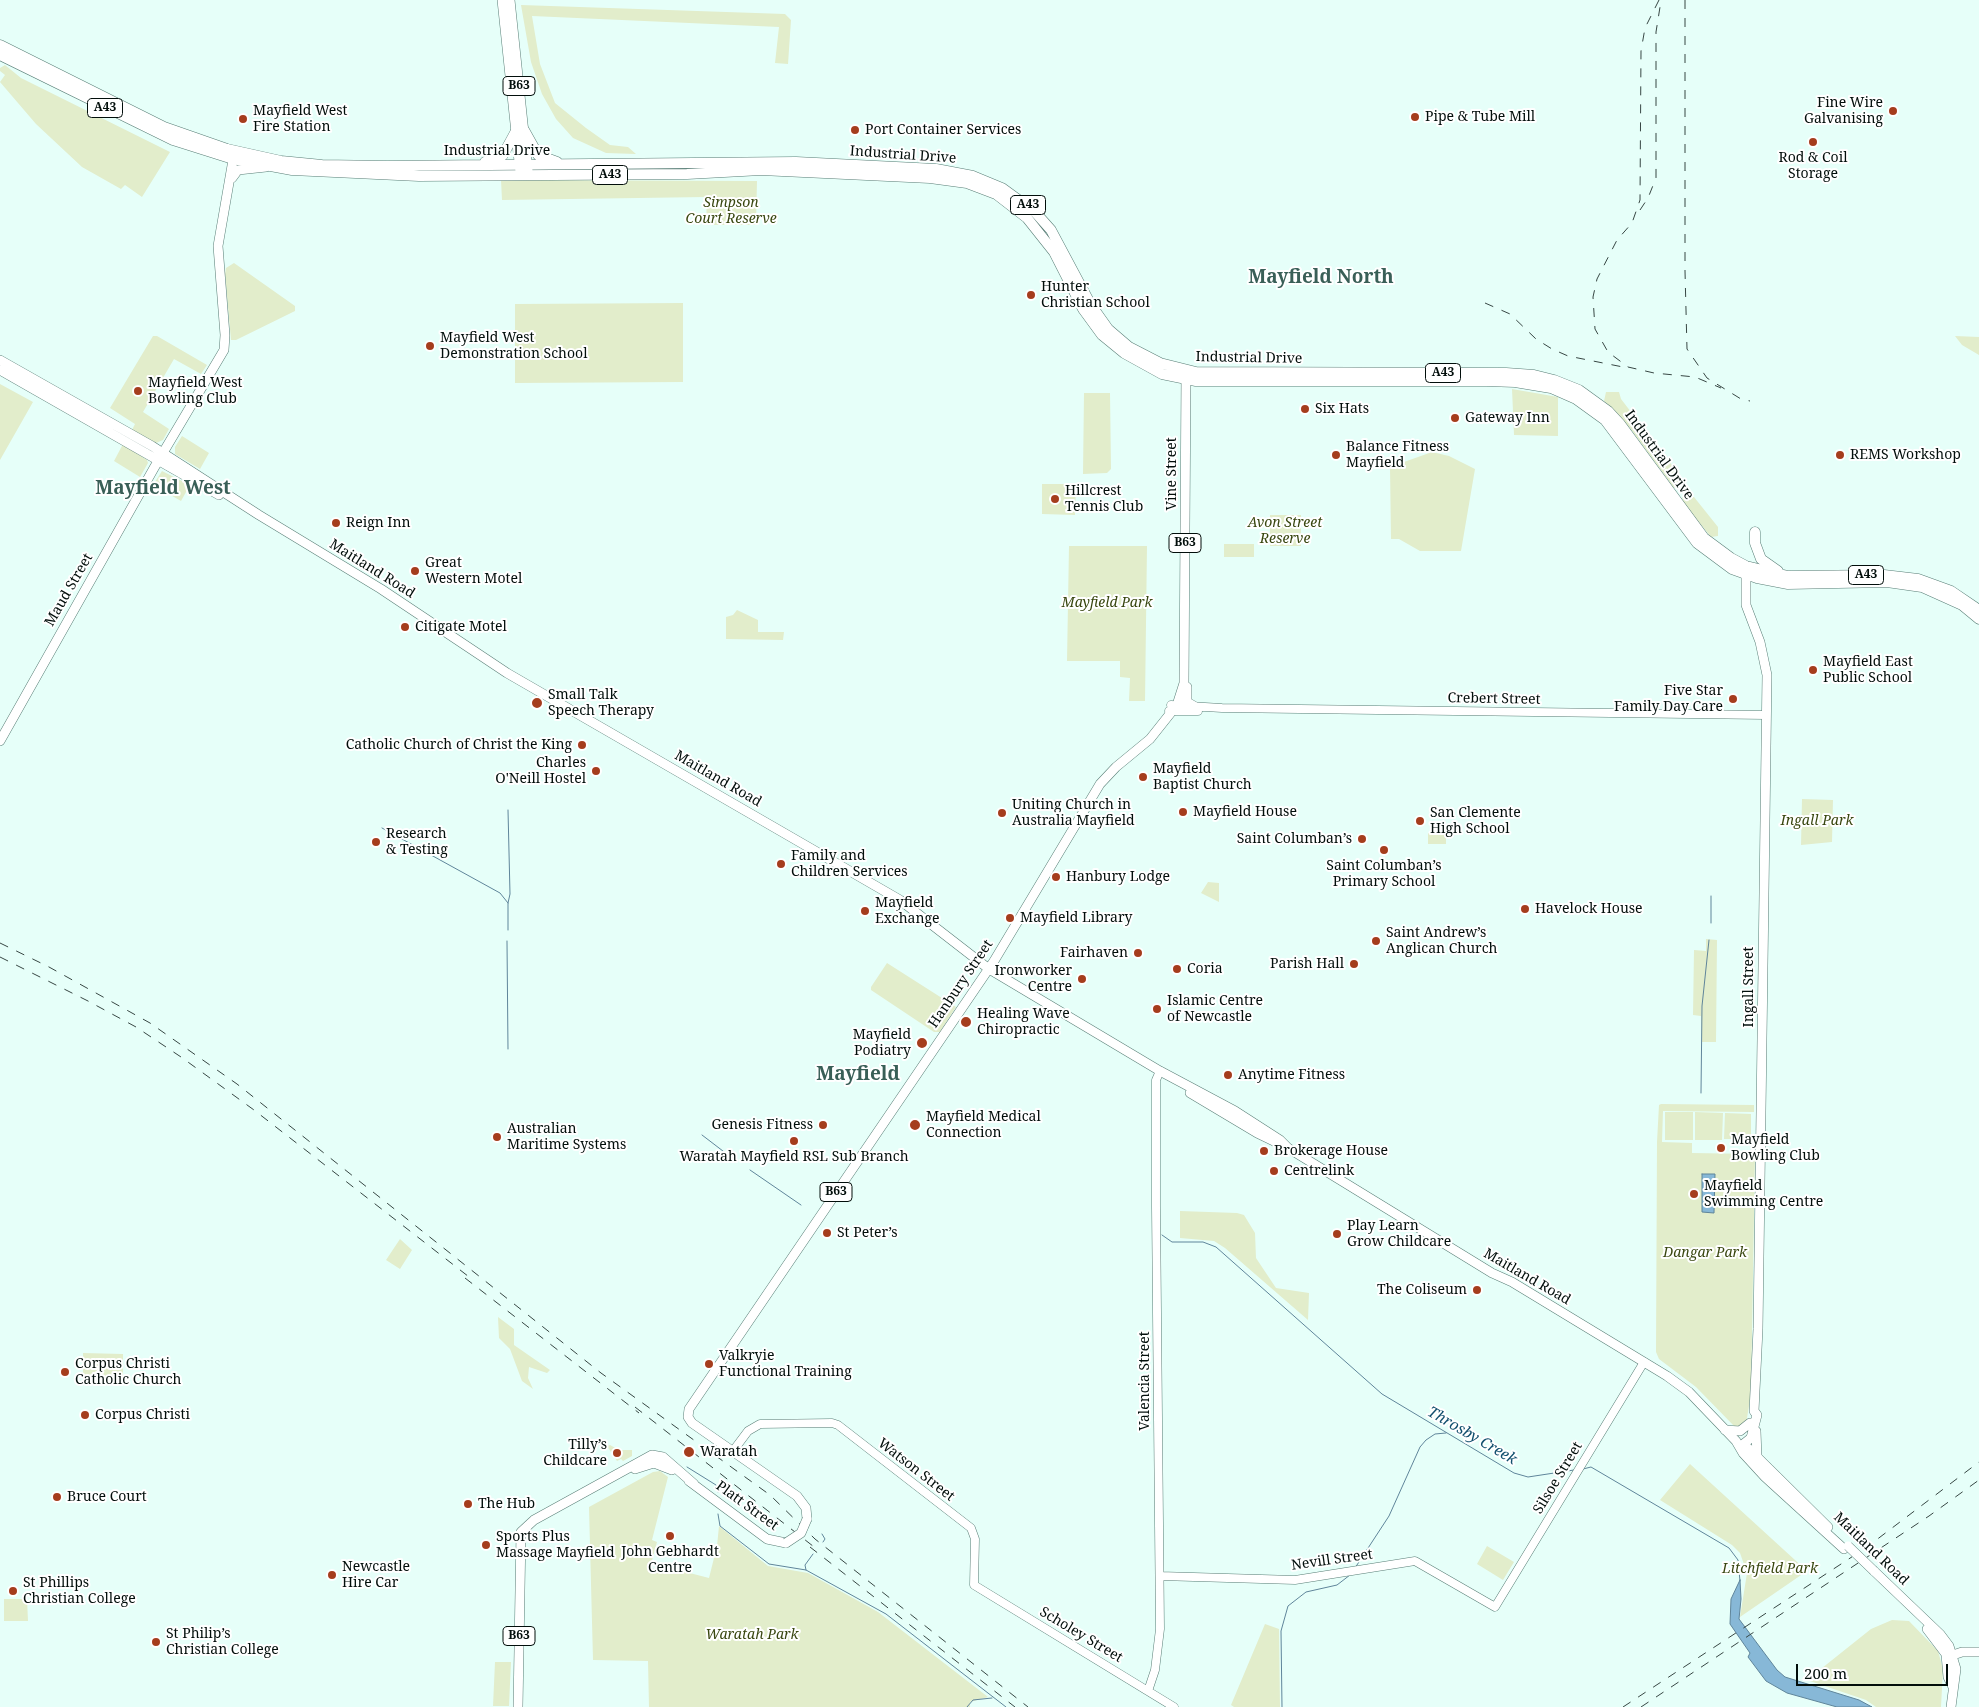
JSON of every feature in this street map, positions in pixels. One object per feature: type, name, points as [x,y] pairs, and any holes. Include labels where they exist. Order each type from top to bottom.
[{"type":"highway","name":"Industrial Drive","points":[[0,45],[164,127],[233,155],[322,165],[467,165],[524,170],[567,164],[787,162],[936,169],[973,176],[988,181],[1015,196],[1042,219],[1058,242],[1091,305],[1112,333],[1130,347],[1186,376]]},
{"type":"highway","name":"Industrial Drive","points":[[0,56],[152,131],[269,167],[335,174],[524,170],[687,174],[761,170],[930,178],[972,185],[996,194],[1016,208],[1042,234],[1054,252],[1083,309],[1106,339],[1140,364],[1162,374],[1186,376],[1217,373],[1506,373],[1534,375],[1554,380],[1579,390],[1608,411],[1620,424],[1704,538],[1746,570],[1788,584],[1904,584],[1939,593],[1962,605],[1979,619]]},
{"type":"highway","name":"B63","points":[[520,130],[538,155],[567,164]]},
{"type":"highway","points":[[467,165],[492,160],[503,155],[520,130]]},
{"type":"highway","points":[[1755,532],[1755,544],[1761,559],[1769,566],[1788,576]]},
{"type":"highway","name":"Industrial Drive","points":[[1746,570],[1788,576],[1884,575],[1918,579],[1951,591],[1979,610]]},
{"type":"main road","name":"B63","points":[[502,0],[520,130]]},
{"type":"main road","name":"B63","points":[[510,0],[524,170]]},
{"type":"main road","points":[[227,192],[233,155]]},
{"type":"main road","points":[[227,192],[237,170],[269,167]]},
{"type":"main road","name":"Maud Street","points":[[0,742],[161,456],[226,346],[218,246],[227,192]]},
{"type":"main road","name":"Maitland Road","points":[[0,360],[161,456],[227,500],[259,515],[381,589],[507,673],[900,900],[989,969],[1160,1071],[1168,1073],[1235,1111],[1280,1140],[1288,1148],[1492,1274],[1512,1282],[1681,1386],[1725,1430],[1748,1448],[1935,1638],[1950,1656],[1948,1677],[1953,1687],[1951,1707]]},
{"type":"main road","name":"Maitland Road","points":[[0,370],[161,456]]},
{"type":"main road","name":"Vine Street","points":[[1172,708],[1182,694],[1184,667],[1186,376]]},
{"type":"main road","name":"Ingall Street","points":[[1746,570],[1746,605],[1760,642],[1766,665],[1758,1320],[1754,1412],[1756,1415],[1752,1425],[1757,1458]]},
{"type":"main road","name":"B63","points":[[1184,667],[1188,702],[1194,706]]},
{"type":"main road","name":"Hanbury Street","points":[[733,1451],[694,1425],[688,1417],[691,1404],[989,969],[1100,784],[1116,767],[1150,739],[1172,708]]},
{"type":"main road","points":[[1725,1430],[1740,1431],[1752,1425]]},
{"type":"main road","points":[[1743,1444],[1750,1439],[1752,1425]]},
{"type":"main road","name":"Maitland Road","points":[[1743,1444],[1743,1453],[1765,1477],[1846,1548]]},
{"type":"main road","name":"Platt Street","points":[[584,1494],[645,1458],[658,1460],[694,1484],[767,1540],[786,1543],[802,1534],[807,1519],[806,1508],[798,1496],[733,1451]]},
{"type":"main road","name":"B63","points":[[518,1707],[521,1532],[534,1520],[644,1465],[657,1463],[669,1466]]},
{"type":"main road","points":[[1950,1656],[1979,1652]]},
{"type":"street","name":"Crebert Street","points":[[1172,708],[1194,706],[1222,708]]},
{"type":"street","name":"Crebert Street","points":[[1172,708],[1766,715]]},
{"type":"street","name":"Valencia Street","points":[[1148,1690],[1152,1683],[1159,1646],[1156,1080],[1160,1071]]},
{"type":"street","name":"Silsoe Street","points":[[1495,1607],[1572,1477],[1644,1362]]},
{"type":"street","name":"Watson Street","points":[[733,1451],[750,1429],[766,1423],[832,1423],[846,1431],[971,1528],[975,1539],[974,1585]]},
{"type":"street","name":"Nevill Street","points":[[1160,1576],[1295,1580],[1415,1561],[1495,1607]]},
{"type":"street","name":"Scholey Street","points":[[974,1585],[1174,1707]]},
{"type":"green space","points":[[521,5],[785,14],[791,20],[788,64],[775,63],[779,27],[532,16],[540,64],[555,103],[610,145],[628,147],[636,154],[606,153],[573,138],[556,119],[542,94],[531,62]]},
{"type":"green space","points":[[5,65],[21,78],[170,152],[142,197],[125,185],[121,189],[82,167],[36,124],[0,82],[5,75],[0,71],[0,68]]},
{"type":"green space","name":"Simpson Court Reserve","points":[[501,180],[757,181],[756,225],[707,225],[706,197],[502,200]]},
{"type":"green space","points":[[234,263],[295,306],[295,311],[236,340],[231,340],[225,274],[226,268]]},
{"type":"green space","points":[[683,303],[683,382],[515,383],[515,304]]},
{"type":"green space","name":"Mayfield West Bowling Club","points":[[153,336],[157,336],[207,365],[201,374],[174,359],[143,412],[169,429],[163,440],[156,443],[131,432],[135,424],[110,408]]},
{"type":"green space","points":[[1955,336],[1979,337],[1979,355],[1962,345]]},
{"type":"green space","points":[[0,384],[33,402],[0,460]]},
{"type":"green space","points":[[1512,389],[1558,397],[1558,436],[1514,435]]},
{"type":"green space","points":[[1606,392],[1619,392],[1621,399],[1682,478],[1683,482],[1674,488],[1630,428],[1604,401]]},
{"type":"green space","points":[[1084,393],[1110,393],[1111,469],[1107,473],[1083,474]]},
{"type":"green space","points":[[182,436],[209,453],[200,469],[175,454],[175,447]]},
{"type":"green space","points":[[123,444],[147,460],[148,463],[140,477],[114,461]]},
{"type":"green space","points":[[1432,452],[1449,456],[1475,469],[1461,551],[1420,551],[1399,539],[1391,539],[1390,467]]},
{"type":"green space","points":[[162,471],[190,485],[181,501],[153,485]]},
{"type":"green space","name":"Hillcrest Tennis Club","points":[[1042,484],[1076,484],[1075,515],[1042,514]]},
{"type":"green space","points":[[1682,497],[1694,497],[1718,527],[1718,536],[1711,537],[1684,504]]},
{"type":"green space","name":"Avon Street Reserve","points":[[1270,515],[1301,515],[1301,546],[1270,546]]},
{"type":"green space","points":[[1224,544],[1254,544],[1254,557],[1224,557]]},
{"type":"green space","name":"Mayfield Park","points":[[1069,546],[1147,546],[1145,701],[1129,701],[1130,678],[1120,677],[1120,661],[1067,661]]},
{"type":"green space","points":[[737,610],[758,620],[758,632],[784,632],[783,640],[726,639],[726,617],[733,615]]},
{"type":"green space","name":"Ingall Park","points":[[1802,799],[1833,800],[1832,842],[1801,845]]},
{"type":"green space","points":[[1428,833],[1446,833],[1446,844],[1428,844]]},
{"type":"green space","points":[[1208,882],[1219,883],[1219,902],[1201,893]]},
{"type":"green space","points":[[1706,939],[1717,940],[1716,1042],[1702,1042],[1701,1016],[1693,1015],[1694,950],[1706,951]]},
{"type":"green space","points":[[887,963],[956,1007],[940,1032],[934,1032],[871,990],[871,987]]},
{"type":"green space","name":"Dangar Park","points":[[1659,1105],[1754,1105],[1754,1112],[1663,1111],[1662,1142],[1692,1143],[1692,1153],[1755,1154],[1751,1394],[1746,1424],[1743,1427],[1735,1427],[1696,1387],[1659,1359],[1656,1352],[1657,1142]]},
{"type":"green space","points":[[1665,1112],[1693,1112],[1693,1140],[1665,1140]]},
{"type":"green space","points":[[1695,1112],[1723,1113],[1722,1140],[1695,1140]]},
{"type":"green space","points":[[1725,1113],[1751,1114],[1751,1139],[1724,1139]]},
{"type":"green space","points":[[1180,1211],[1237,1213],[1244,1215],[1255,1233],[1256,1258],[1276,1288],[1309,1293],[1308,1320],[1225,1248],[1214,1241],[1180,1238]]},
{"type":"green space","points":[[400,1239],[412,1250],[400,1269],[386,1260]]},
{"type":"green space","points":[[498,1317],[514,1329],[514,1345],[550,1370],[547,1373],[529,1367],[528,1378],[533,1389],[522,1381],[510,1349],[499,1338]]},
{"type":"green space","points":[[83,1353],[123,1354],[123,1383],[83,1382]]},
{"type":"green space","points":[[610,1445],[619,1450],[632,1450],[632,1456],[623,1461],[621,1459],[617,1461],[607,1446]]},
{"type":"green space","name":"Litchfield Park","points":[[1690,1464],[1807,1571],[1740,1617],[1747,1573],[1740,1553],[1732,1545],[1660,1500]]},
{"type":"green space","name":"Waratah Park","points":[[660,1471],[668,1477],[652,1540],[657,1542],[650,1568],[677,1574],[678,1570],[709,1578],[717,1546],[719,1526],[768,1566],[808,1573],[878,1612],[988,1697],[970,1702],[970,1707],[649,1707],[648,1661],[593,1660],[589,1507],[653,1472]]},
{"type":"green space","points":[[1487,1546],[1514,1562],[1503,1580],[1477,1564]]},
{"type":"green space","points":[[4,1599],[27,1599],[28,1621],[4,1621]]},
{"type":"green space","points":[[1892,1620],[1909,1621],[1938,1651],[1943,1669],[1941,1707],[1876,1707],[1866,1700],[1807,1680],[1871,1629]]},
{"type":"green space","points":[[1265,1624],[1279,1629],[1280,1707],[1234,1707],[1231,1705]]},
{"type":"green space","points":[[495,1662],[511,1662],[509,1706],[493,1706]]},
{"type":"water","points":[[1702,1174],[1715,1174],[1714,1213],[1702,1212]]},
{"type":"water","points":[[1740,1580],[1739,1619],[1777,1670],[1785,1677],[1859,1700],[1872,1707],[1837,1707],[1787,1693],[1766,1681],[1748,1657],[1750,1653],[1730,1624],[1731,1599]]},
{"type":"waterway","points":[[508,810],[510,894],[508,930]]},
{"type":"waterway","points":[[382,828],[500,893],[508,903]]},
{"type":"waterway","points":[[1711,896],[1711,923]]},
{"type":"waterway","points":[[1701,1093],[1702,1006],[1709,940]]},
{"type":"waterway","points":[[507,941],[508,1049]]},
{"type":"waterway","points":[[702,1135],[736,1161]]},
{"type":"waterway","points":[[750,1170],[801,1205]]},
{"type":"waterway","name":"Throsby Creek","points":[[1162,1235],[1172,1242],[1203,1242],[1216,1247],[1382,1394],[1514,1473],[1528,1477],[1574,1470]]},
{"type":"waterway","points":[[1355,1568],[1389,1516],[1420,1447],[1435,1434],[1446,1433]]},
{"type":"waterway","points":[[687,1467],[716,1485],[718,1492]]},
{"type":"waterway","name":"Throsby Creek","points":[[1583,1469],[1591,1467],[1729,1548],[1738,1560],[1740,1581]]},
{"type":"waterway","points":[[718,1514],[720,1526],[769,1564],[806,1570],[886,1614],[1006,1707]]},
{"type":"waterway","points":[[822,1534],[825,1539],[823,1542]]},
{"type":"waterway","points":[[806,1570],[805,1565],[813,1554]]},
{"type":"waterway","points":[[1282,1707],[1281,1631],[1288,1606],[1306,1592],[1337,1585],[1350,1575]]},
{"type":"waterway","points":[[967,1707],[973,1700],[992,1698]]},
{"type":"railway","points":[[1659,0],[1645,28],[1641,51],[1640,200],[1632,223],[1617,240],[1597,279],[1593,297],[1595,329],[1608,352],[1628,367],[1654,373],[1695,377],[1721,388]]},
{"type":"railway","points":[[1685,0],[1685,271],[1687,349],[1707,378],[1741,399],[1750,401]]},
{"type":"railway","points":[[1640,210],[1648,198],[1656,178],[1656,32],[1660,7]]},
{"type":"railway","points":[[1485,303],[1510,314],[1536,339],[1552,349],[1568,356],[1623,367]]},
{"type":"railway","points":[[0,943],[49,967],[150,1023],[237,1084],[601,1373],[770,1495],[815,1539],[1028,1707]]},
{"type":"railway","points":[[0,957],[136,1027],[181,1057],[254,1110],[473,1280]]},
{"type":"railway","points":[[465,1278],[639,1413]]},
{"type":"railway","points":[[635,1407],[818,1550]]},
{"type":"railway","points":[[1623,1707],[1867,1547],[1979,1462]]},
{"type":"railway","points":[[1641,1707],[1929,1516],[1979,1480]]},
{"type":"railway","points":[[810,1547],[1015,1707]]},
{"type":"place","name":"Fine Wire Galvanising","points":[[1893,111]]},
{"type":"place","name":"Pipe & Tube Mill","points":[[1415,117]]},
{"type":"place","name":"Mayfield West Fire Station","points":[[243,119]]},
{"type":"place","name":"Port Container Services","points":[[855,130]]},
{"type":"place","name":"Rod & Coil Storage","points":[[1813,142]]},
{"type":"place","name":"Hunter Christian School","points":[[1031,295]]},
{"type":"place","name":"Mayfield West Demonstration School","points":[[430,346]]},
{"type":"place","name":"Mayfield West Bowling Club","points":[[138,391]]},
{"type":"place","name":"Six Hats","points":[[1305,409]]},
{"type":"place","name":"Gateway Inn","points":[[1455,418]]},
{"type":"place","name":"Balance Fitness Mayfield","points":[[1336,455]]},
{"type":"place","name":"REMS Workshop","points":[[1840,455]]},
{"type":"place","name":"Hillcrest Tennis Club","points":[[1055,499]]},
{"type":"place","name":"Reign Inn","points":[[336,523]]},
{"type":"place","name":"Great Western Motel","points":[[415,571]]},
{"type":"place","name":"Citigate Motel","points":[[405,627]]},
{"type":"place","name":"Mayfield East Public School","points":[[1813,670]]},
{"type":"place","name":"Five Star Family Day Care","points":[[1733,699]]},
{"type":"place","name":"Small Talk Speech Therapy","points":[[537,703]]},
{"type":"place","name":"Catholic Church of Christ the King","points":[[582,745]]},
{"type":"place","name":"Charles O'Neill Hostel","points":[[596,771]]},
{"type":"place","name":"Mayfield Baptist Church","points":[[1143,777]]},
{"type":"place","name":"Mayfield House","points":[[1183,812]]},
{"type":"place","name":"Uniting Church in Australia Mayfield","points":[[1002,813]]},
{"type":"place","name":"San Clemente High School","points":[[1420,821]]},
{"type":"place","name":"Saint Columban’s","points":[[1362,839]]},
{"type":"place","name":"Research & Testing","points":[[376,842]]},
{"type":"place","name":"Saint Columban’s Primary School","points":[[1384,850]]},
{"type":"place","name":"Family and Children Services","points":[[781,864]]},
{"type":"place","name":"Hanbury Lodge","points":[[1056,877]]},
{"type":"place","name":"Havelock House","points":[[1525,909]]},
{"type":"place","name":"Mayfield Exchange","points":[[865,911]]},
{"type":"place","name":"Mayfield Library","points":[[1010,918]]},
{"type":"place","name":"Saint Andrew’s Anglican Church","points":[[1376,941]]},
{"type":"place","name":"Fairhaven","points":[[1138,953]]},
{"type":"place","name":"Parish Hall","points":[[1354,964]]},
{"type":"place","name":"Coria","points":[[1177,969]]},
{"type":"place","name":"Ironworker Centre","points":[[1082,979]]},
{"type":"place","name":"Islamic Centre of Newcastle","points":[[1157,1009]]},
{"type":"place","name":"Healing Wave Chiropractic","points":[[966,1022]]},
{"type":"place","name":"Mayfield Podiatry","points":[[922,1043]]},
{"type":"place","name":"Anytime Fitness","points":[[1228,1075]]},
{"type":"place","name":"Genesis Fitness","points":[[823,1125]]},
{"type":"place","name":"Mayfield Medical Connection","points":[[915,1125]]},
{"type":"place","name":"Australian Maritime Systems","points":[[497,1137]]},
{"type":"place","name":"Waratah Mayfield RSL Sub Branch","points":[[794,1141]]},
{"type":"place","name":"Mayfield Bowling Club","points":[[1721,1148]]},
{"type":"place","name":"Brokerage House","points":[[1264,1151]]},
{"type":"place","name":"Centrelink","points":[[1274,1171]]},
{"type":"place","name":"Mayfield Swimming Centre","points":[[1694,1194]]},
{"type":"place","name":"St Peter’s","points":[[827,1233]]},
{"type":"place","name":"Play Learn Grow Childcare","points":[[1337,1234]]},
{"type":"place","name":"The Coliseum","points":[[1477,1290]]},
{"type":"place","name":"Valkryie Functional Training","points":[[709,1364]]},
{"type":"place","name":"Corpus Christi Catholic Church","points":[[65,1372]]},
{"type":"place","name":"Corpus Christi","points":[[85,1415]]},
{"type":"place","name":"Waratah","points":[[689,1452]]},
{"type":"place","name":"Tilly’s Childcare","points":[[617,1453]]},
{"type":"place","name":"Bruce Court","points":[[57,1497]]},
{"type":"place","name":"The Hub","points":[[468,1504]]},
{"type":"place","name":"John Gebhardt Centre","points":[[670,1536]]},
{"type":"place","name":"Sports Plus Massage Mayfield","points":[[486,1545]]},
{"type":"place","name":"Newcastle Hire Car","points":[[332,1575]]},
{"type":"place","name":"St Phillips Christian College","points":[[13,1591]]},
{"type":"place","name":"St Philip’s Christian College","points":[[156,1642]]},
{"type":"district","name":"Mayfield North","points":[[1321,278]]},
{"type":"district","name":"Mayfield West","points":[[163,489]]},
{"type":"district","name":"Mayfield","points":[[858,1075]]}]
